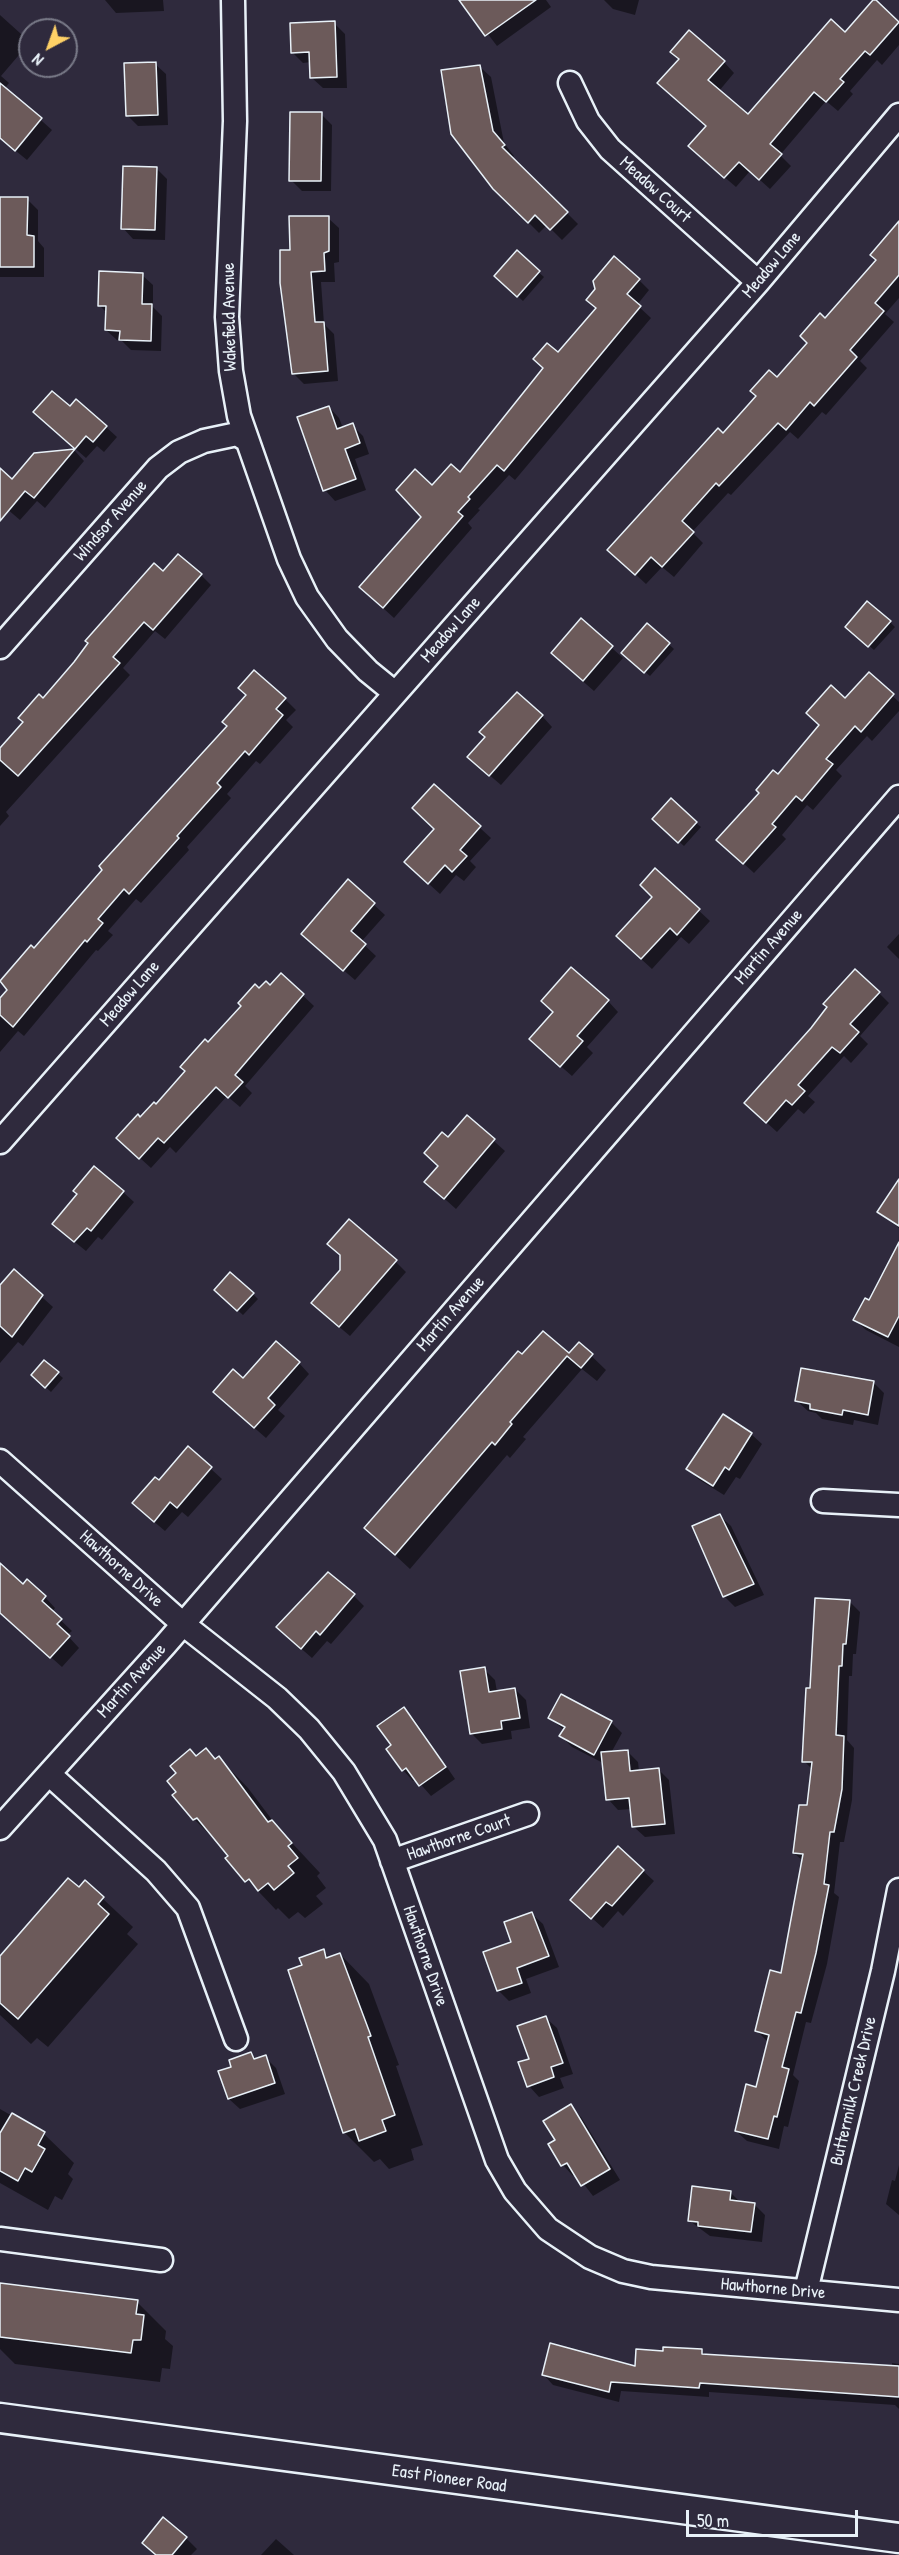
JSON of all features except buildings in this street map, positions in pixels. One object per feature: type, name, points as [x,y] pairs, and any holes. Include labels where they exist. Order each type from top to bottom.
[{"type":"main road","name":"East Pioneer Road","points":[[0,2418],[899,2538]]},
{"type":"street","name":"Wakefield Avenue","points":[[233,0],[235,131],[226,317],[233,386],[245,439],[289,559],[307,597],[336,639],[358,662],[395,693]]},
{"type":"street","name":"Meadow Court","points":[[570,83],[588,121],[610,149],[758,282]]},
{"type":"street","name":"Meadow Lane","points":[[0,1142],[758,282],[899,114]]},
{"type":"street","name":"Windsor Avenue","points":[[0,647],[158,468],[180,452],[204,441],[237,434],[245,439]]},
{"type":"street","name":"Martin Avenue","points":[[0,1828],[183,1624],[899,797]]},
{"type":"street","name":"Hawthorne Drive","points":[[0,1461],[183,1624],[277,1698],[309,1729],[353,1785],[385,1840],[495,2153],[515,2191],[538,2219],[584,2254],[630,2272],[666,2279],[899,2300]]},
{"type":"street","points":[[823,1501],[899,1505]]},
{"type":"street","points":[[49,1774],[156,1871],[188,1908],[236,2039]]},
{"type":"street","name":"Hawthorne Court","points":[[392,1861],[526,1814]]},
{"type":"street","name":"Buttermilk Creek Drive","points":[[806,2291],[883,1971],[899,1890]]},
{"type":"street","points":[[0,2239],[161,2260]]}]
